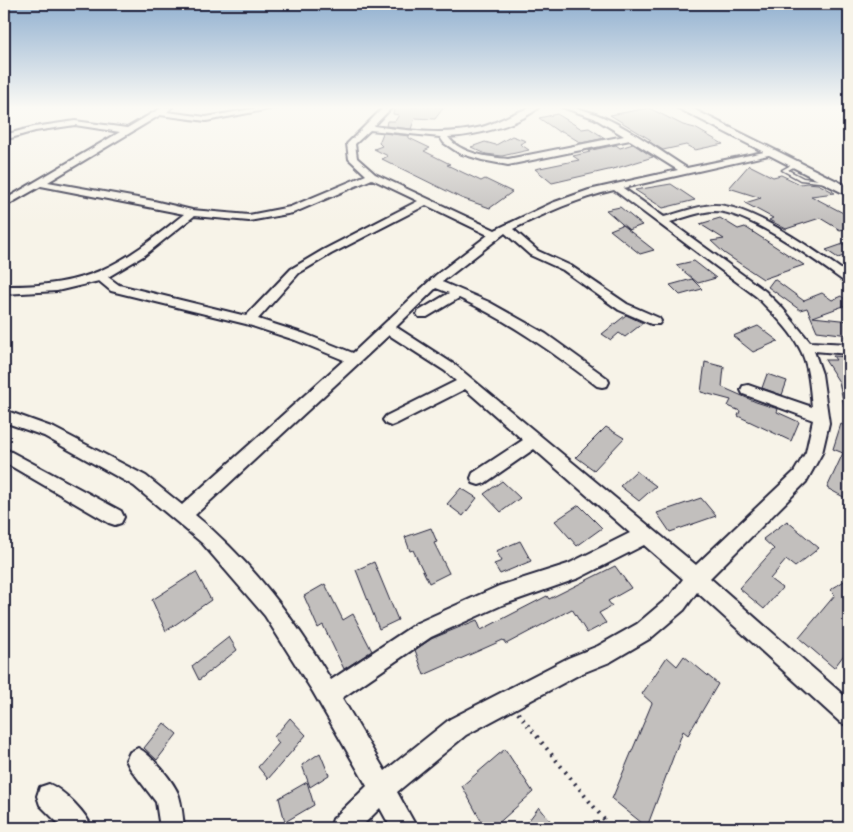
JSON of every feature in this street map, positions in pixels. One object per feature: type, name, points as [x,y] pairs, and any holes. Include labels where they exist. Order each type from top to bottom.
[{"type":"street","points":[[4,204],[102,146]]},
{"type":"street","points":[[351,146],[353,159],[372,176],[494,234]]},
{"type":"street","points":[[450,146],[488,160],[508,162],[588,146]]},
{"type":"street","points":[[646,146],[686,171]]},
{"type":"street","points":[[758,146],[849,192]]},
{"type":"street","points":[[183,515],[388,328],[435,282],[494,234],[555,205],[592,192],[770,152]]},
{"type":"street","points":[[38,183],[154,204],[192,213],[249,218],[272,216],[294,210],[372,176]]},
{"type":"street","points":[[342,828],[381,790],[425,752],[458,727],[575,665],[602,655],[644,631],[677,603],[696,578],[800,477],[814,452],[821,423],[815,374],[806,346],[780,312],[761,294],[616,187]]},
{"type":"street","points":[[249,321],[283,282],[302,266],[426,201]]},
{"type":"street","points":[[662,221],[715,208],[728,210],[750,218],[768,228],[849,280]]},
{"type":"street","points":[[4,290],[44,289],[100,276],[128,262],[192,213]]},
{"type":"street","points":[[506,228],[534,253],[567,268],[623,307],[655,321]]},
{"type":"street","points":[[100,276],[114,288],[249,321],[300,337],[353,358]]},
{"type":"street","points":[[435,282],[485,305],[541,337],[602,382]]},
{"type":"street","points":[[423,314],[458,293]]},
{"type":"street","points":[[388,328],[450,368],[696,578],[849,715]]},
{"type":"street","points":[[806,346],[849,348]]},
{"type":"street","points":[[391,420],[466,382]]},
{"type":"street","points":[[748,390],[820,416]]},
{"type":"street","points":[[4,416],[49,432],[140,481],[208,537],[272,610],[327,695],[405,828]]},
{"type":"street","points":[[479,478],[534,441]]},
{"type":"street","points":[[4,454],[115,517]]},
{"type":"street","points":[[327,695],[424,630],[499,596],[572,572],[645,535]]},
{"type":"street","points":[[138,760],[167,797],[172,828]]},
{"type":"street","points":[[49,796],[80,828]]},
{"type":"path","points":[[508,700],[611,828]]},
{"type":"building","points":[[382,146],[425,146],[430,148],[424,151],[450,164],[447,165],[481,181],[485,179],[512,192],[490,208],[461,198],[382,159],[388,156],[374,149]]},
{"type":"building","points":[[523,146],[529,150],[502,156],[486,154],[471,147]]},
{"type":"building","points":[[612,146],[620,148],[636,146],[653,157],[617,168],[552,183],[535,169],[579,160],[573,156],[590,152],[588,151]]},
{"type":"building","points":[[656,146],[682,146],[663,150]]},
{"type":"building","points":[[687,146],[714,146],[695,150]]},
{"type":"building","points":[[749,165],[773,177],[781,175],[800,184],[818,184],[835,193],[811,196],[849,216],[849,228],[840,230],[820,218],[786,229],[769,220],[773,218],[745,203],[761,198],[729,188]]},
{"type":"building","points":[[671,184],[695,200],[663,208],[635,190]]},
{"type":"building","points":[[620,207],[642,225],[629,230],[606,210]]},
{"type":"building","points":[[720,218],[738,229],[745,227],[804,265],[763,279],[724,253],[711,241],[724,239],[700,224]]},
{"type":"building","points":[[622,225],[654,250],[640,254],[610,230]]},
{"type":"building","points":[[849,242],[849,254],[838,258],[826,250]]},
{"type":"building","points":[[694,261],[716,278],[698,283],[676,265]]},
{"type":"building","points":[[692,279],[702,289],[680,295],[670,285]]},
{"type":"building","points":[[774,279],[804,301],[822,293],[832,300],[841,296],[849,304],[813,317],[849,321],[849,335],[817,331],[807,308],[800,310],[768,287]]},
{"type":"building","points":[[626,315],[643,323],[625,337],[619,333],[611,340],[602,334]]},
{"type":"building","points":[[758,326],[778,341],[753,352],[733,336]]},
{"type":"building","points":[[833,356],[849,357],[849,409],[845,409],[839,382],[825,360],[836,360]]},
{"type":"building","points":[[705,362],[724,367],[722,387],[756,402],[778,409],[777,412],[799,422],[791,441],[738,416],[740,411],[728,406],[731,400],[701,392]]},
{"type":"building","points":[[767,374],[787,381],[782,395],[762,388]]},
{"type":"building","points":[[841,424],[849,428],[849,500],[827,488],[843,453],[833,449]]},
{"type":"building","points":[[606,427],[624,438],[594,470],[576,457]]},
{"type":"building","points":[[636,471],[656,486],[639,501],[620,486]]},
{"type":"building","points":[[502,481],[520,498],[501,512],[484,494]]},
{"type":"building","points":[[461,488],[477,498],[463,516],[447,504]]},
{"type":"building","points":[[701,498],[716,516],[670,532],[657,513]]},
{"type":"building","points":[[579,505],[602,528],[577,546],[555,521]]},
{"type":"building","points":[[787,521],[819,548],[795,567],[786,560],[770,579],[782,588],[764,609],[739,588],[774,549],[763,539]]},
{"type":"building","points":[[431,528],[437,542],[434,543],[449,573],[429,583],[413,550],[410,551],[405,537]]},
{"type":"building","points":[[520,541],[531,561],[500,574],[494,564],[502,561],[496,551]]},
{"type":"building","points":[[374,562],[398,620],[379,629],[356,570]]},
{"type":"building","points":[[615,566],[631,588],[608,601],[612,606],[599,613],[606,623],[587,633],[572,609],[506,644],[503,640],[424,675],[415,650],[431,639],[477,620],[481,630],[547,596],[549,599]]},
{"type":"building","points":[[196,572],[211,600],[166,631],[152,600]]},
{"type":"building","points":[[849,578],[849,648],[834,668],[799,638],[835,595],[830,590]]},
{"type":"building","points":[[325,584],[343,620],[353,614],[372,651],[344,669],[323,625],[318,628],[304,596]]},
{"type":"building","points":[[229,637],[237,650],[199,680],[192,666]]},
{"type":"building","points":[[684,656],[718,684],[688,735],[683,731],[647,827],[612,799],[652,703],[642,694],[667,657],[677,666]]},
{"type":"building","points":[[290,718],[306,735],[268,779],[258,767],[279,743],[274,737]]},
{"type":"building","points":[[164,723],[177,734],[157,760],[144,748]]},
{"type":"building","points":[[505,749],[533,792],[493,828],[485,828],[462,786]]},
{"type":"building","points":[[320,753],[329,775],[310,787],[302,765]]},
{"type":"building","points":[[307,782],[314,805],[285,822],[279,798]]},
{"type":"building","points":[[539,807],[556,828],[523,828]]}]
